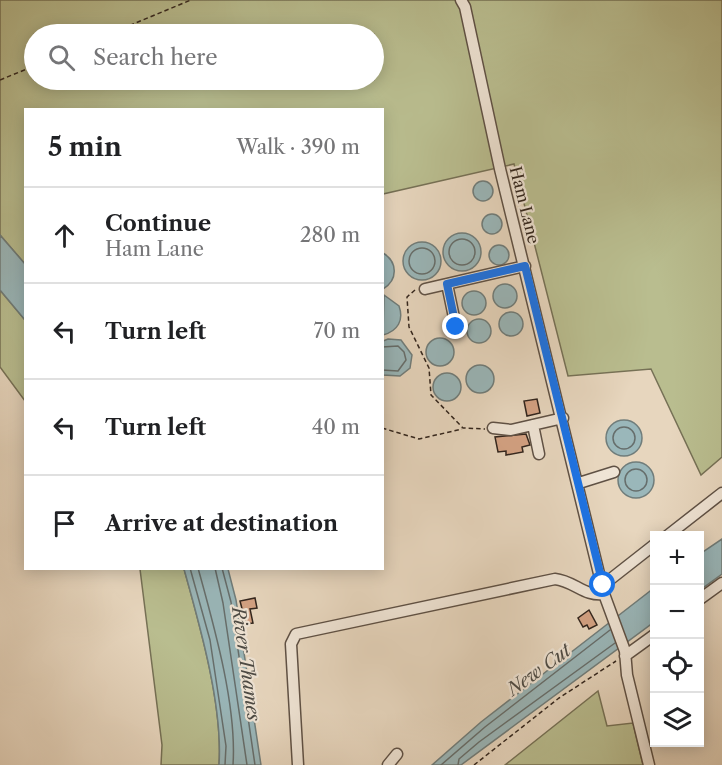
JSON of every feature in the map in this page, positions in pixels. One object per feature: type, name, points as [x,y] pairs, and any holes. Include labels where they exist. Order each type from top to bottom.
[{"type":"street","name":"Ham Lane","points":[[461,0],[465,7],[500,169],[579,483],[610,618],[625,654],[627,675],[649,765]]},
{"type":"street","points":[[425,288],[525,266]]},
{"type":"street","points":[[447,284],[456,327]]},
{"type":"street","points":[[493,428],[512,429],[563,418]]},
{"type":"street","points":[[533,425],[539,454]]},
{"type":"street","points":[[579,483],[614,472]]},
{"type":"street","points":[[673,531],[722,493]]},
{"type":"street","points":[[298,765],[291,644],[296,634],[555,579],[571,582],[590,595],[603,590],[650,549]]},
{"type":"street","points":[[704,596],[722,583]]},
{"type":"street","points":[[625,654],[650,638]]},
{"type":"street","points":[[388,765],[398,754]]},
{"type":"path","points":[[133,24],[191,0]]},
{"type":"path","points":[[0,80],[24,70]]},
{"type":"path","points":[[425,288],[415,290],[407,297],[409,327],[429,368],[432,394],[463,428]]},
{"type":"path","points":[[384,429],[419,439],[463,428],[493,428]]},
{"type":"path","points":[[474,765],[559,698],[625,654]]},
{"type":"green space","points":[[0,0],[722,0],[722,457],[701,475],[651,369],[568,376],[514,164],[384,194],[384,108],[24,108],[24,263],[0,235]]},
{"type":"green space","points":[[0,290],[24,319],[24,400],[0,367]]},
{"type":"green space","points":[[140,570],[184,570],[214,692],[219,765],[161,765],[162,745]]},
{"type":"green space","points":[[598,691],[607,726],[633,723],[643,765],[505,765]]},
{"type":"water","points":[[483,181],[490,184],[493,191],[490,198],[483,201],[476,198],[473,191],[476,184]]},
{"type":"water","points":[[492,214],[499,217],[502,224],[499,231],[492,234],[485,231],[482,224],[485,217]]},
{"type":"water","points":[[462,233],[476,238],[481,252],[476,266],[462,271],[448,266],[443,252],[448,238]]},
{"type":"water","points":[[0,235],[24,263],[24,319],[0,290]]},
{"type":"water","points":[[422,242],[436,247],[441,261],[436,275],[422,280],[408,275],[403,261],[408,247]]},
{"type":"water","points":[[499,245],[506,248],[509,255],[506,262],[499,265],[492,262],[489,255],[492,248]]},
{"type":"water","points":[[384,254],[394,266],[394,276],[384,288]]},
{"type":"water","points":[[505,284],[510,285],[516,291],[516,301],[510,307],[505,308],[500,307],[494,301],[493,296],[494,291],[500,285]]},
{"type":"water","points":[[474,291],[479,292],[485,298],[485,308],[479,314],[474,315],[469,314],[463,308],[462,303],[463,298],[469,292]]},
{"type":"water","points":[[384,295],[399,306],[401,316],[396,328],[384,335]]},
{"type":"water","points":[[511,312],[516,313],[522,319],[522,329],[516,335],[511,336],[506,335],[500,329],[499,324],[500,319],[506,313]]},
{"type":"water","points":[[479,319],[484,320],[490,326],[490,336],[484,342],[479,343],[474,342],[468,336],[467,331],[468,326],[474,320]]},
{"type":"water","points":[[440,338],[450,342],[454,352],[450,362],[440,366],[430,362],[426,352],[430,342]]},
{"type":"water","points":[[401,340],[412,355],[410,368],[400,376],[384,375],[384,341]]},
{"type":"water","points":[[480,365],[490,369],[494,379],[490,389],[480,393],[470,389],[466,379],[470,369]]},
{"type":"water","points":[[447,373],[457,377],[461,387],[457,397],[447,401],[437,397],[433,387],[437,377]]},
{"type":"water","points":[[624,420],[636,426],[642,438],[636,450],[624,456],[612,450],[606,438],[612,426]]},
{"type":"water","points":[[636,462],[648,468],[654,480],[648,492],[636,498],[624,492],[618,480],[624,468]]},
{"type":"water","points":[[722,539],[722,574],[704,587],[704,585],[704,551]]},
{"type":"water","points":[[184,570],[228,570],[236,600],[261,765],[219,765],[214,692]]},
{"type":"water","points":[[650,591],[650,625],[461,765],[432,765],[481,722]]},
{"type":"building","points":[[537,399],[540,413],[527,416],[524,401]]},
{"type":"building","points":[[526,434],[530,445],[522,447],[523,452],[506,455],[506,451],[498,452],[495,437]]},
{"type":"building","points":[[255,598],[257,608],[250,609],[253,623],[246,624],[240,601]]},
{"type":"building","points":[[589,610],[597,625],[589,629],[587,625],[583,627],[578,618]]},
{"type":"route","points":[[456,327],[447,284],[525,266],[603,585]]},
{"type":"water label","name":"River Thames","points":[[246,664]]},
{"type":"water label","name":"New Cut","points":[[539,670]]}]
